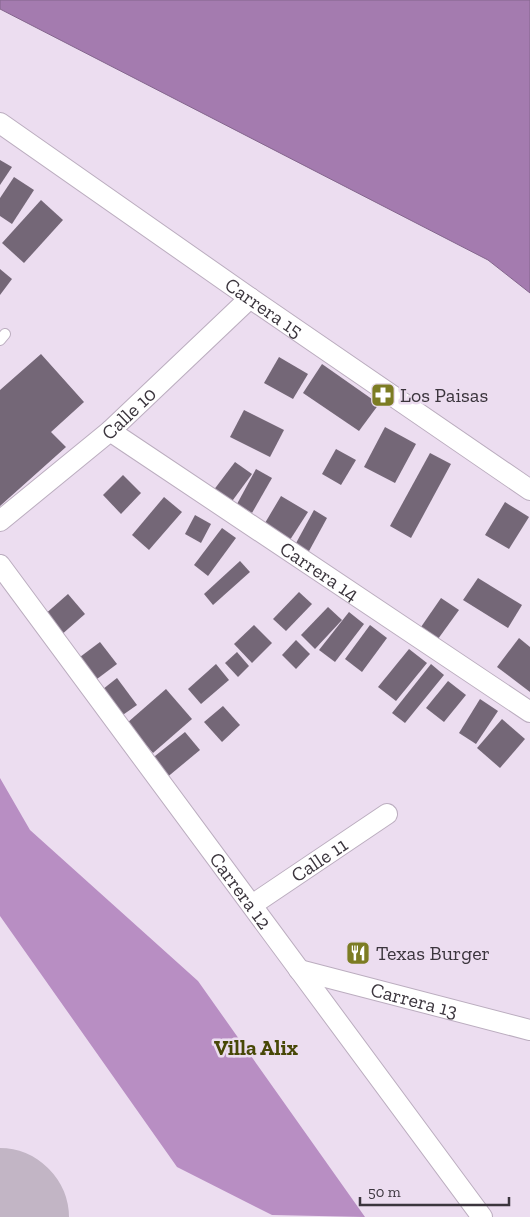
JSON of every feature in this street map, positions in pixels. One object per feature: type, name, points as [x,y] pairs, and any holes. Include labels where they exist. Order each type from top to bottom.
[{"type":"street","name":"Carrera 15","points":[[0,123],[250,298],[530,490]]},
{"type":"street","name":"Calle 10","points":[[0,521],[110,431],[250,298]]},
{"type":"street","name":"Carrera 14","points":[[110,431],[530,712]]},
{"type":"street","name":"Carrera 12","points":[[0,565],[482,1217]]},
{"type":"street","name":"Calle 11","points":[[252,905],[387,814]]},
{"type":"street","name":"Carrera 13","points":[[299,970],[530,1030]]},
{"type":"shaded area","points":[[0,0],[530,0],[530,293],[488,260],[0,9]]},
{"type":"shaded area","points":[[0,778],[30,830],[198,981],[365,1217],[272,1215],[177,1167],[0,916]]},
{"type":"building","points":[[0,160],[12,167],[0,185]]},
{"type":"building","points":[[14,177],[34,190],[12,224],[0,216],[0,198]]},
{"type":"building","points":[[41,200],[63,220],[24,263],[2,243]]},
{"type":"building","points":[[0,269],[12,279],[0,295]]},
{"type":"building","points":[[41,354],[84,402],[51,432],[66,447],[0,506],[0,390]]},
{"type":"building","points":[[279,357],[308,374],[293,399],[264,383]]},
{"type":"building","points":[[322,364],[379,404],[359,431],[303,393]]},
{"type":"building","points":[[244,410],[284,430],[270,457],[230,437]]},
{"type":"building","points":[[385,427],[416,444],[395,483],[364,467]]},
{"type":"building","points":[[336,449],[356,460],[341,485],[322,474]]},
{"type":"building","points":[[430,453],[451,464],[411,538],[390,526]]},
{"type":"building","points":[[235,462],[252,474],[230,504],[213,491]]},
{"type":"building","points":[[256,469],[272,478],[252,513],[237,504]]},
{"type":"building","points":[[123,475],[141,493],[121,514],[103,495]]},
{"type":"building","points":[[281,496],[308,512],[288,543],[262,528]]},
{"type":"building","points":[[164,497],[182,512],[149,550],[132,535]]},
{"type":"building","points":[[505,502],[529,517],[509,549],[485,535]]},
{"type":"building","points":[[314,510],[327,518],[308,553],[295,545]]},
{"type":"building","points":[[195,515],[211,524],[201,543],[185,534]]},
{"type":"building","points":[[222,528],[236,538],[208,576],[194,565]]},
{"type":"building","points":[[240,561],[250,572],[213,605],[204,594]]},
{"type":"building","points":[[478,578],[522,605],[508,628],[463,600]]},
{"type":"building","points":[[299,592],[312,604],[286,631],[273,619]]},
{"type":"building","points":[[68,594],[85,614],[60,636],[43,616]]},
{"type":"building","points":[[441,598],[459,610],[438,639],[421,627]]},
{"type":"building","points":[[328,607],[342,620],[315,649],[301,635]]},
{"type":"building","points":[[349,612],[364,624],[335,662],[319,650]]},
{"type":"building","points":[[254,625],[272,643],[252,663],[234,644]]},
{"type":"building","points":[[370,625],[387,638],[362,672],[345,659]]},
{"type":"building","points":[[519,638],[530,647],[530,692],[497,667]]},
{"type":"building","points":[[296,640],[310,654],[296,669],[282,655]]},
{"type":"building","points":[[100,642],[117,664],[97,679],[80,657]]},
{"type":"building","points":[[409,649],[427,663],[396,701],[378,687]]},
{"type":"building","points":[[237,652],[249,666],[238,677],[225,663]]},
{"type":"building","points":[[216,664],[229,680],[201,704],[188,689]]},
{"type":"building","points":[[431,664],[444,675],[405,723],[392,713]]},
{"type":"building","points":[[117,678],[137,705],[117,719],[98,693]]},
{"type":"building","points":[[448,681],[466,695],[444,722],[426,708]]},
{"type":"building","points":[[166,689],[192,719],[153,753],[127,723]]},
{"type":"building","points":[[480,699],[498,711],[476,744],[459,733]]},
{"type":"building","points":[[223,706],[240,725],[222,742],[204,722]]},
{"type":"building","points":[[502,719],[525,739],[500,768],[477,748]]},
{"type":"building","points":[[185,732],[200,750],[165,779],[150,760]]},
{"type":"place","name":"Los Paisas","points":[[383,395]]},
{"type":"place","name":"Texas Burger","points":[[358,953]]},
{"type":"district","name":"Villa Alix","points":[[256,1048]]}]
